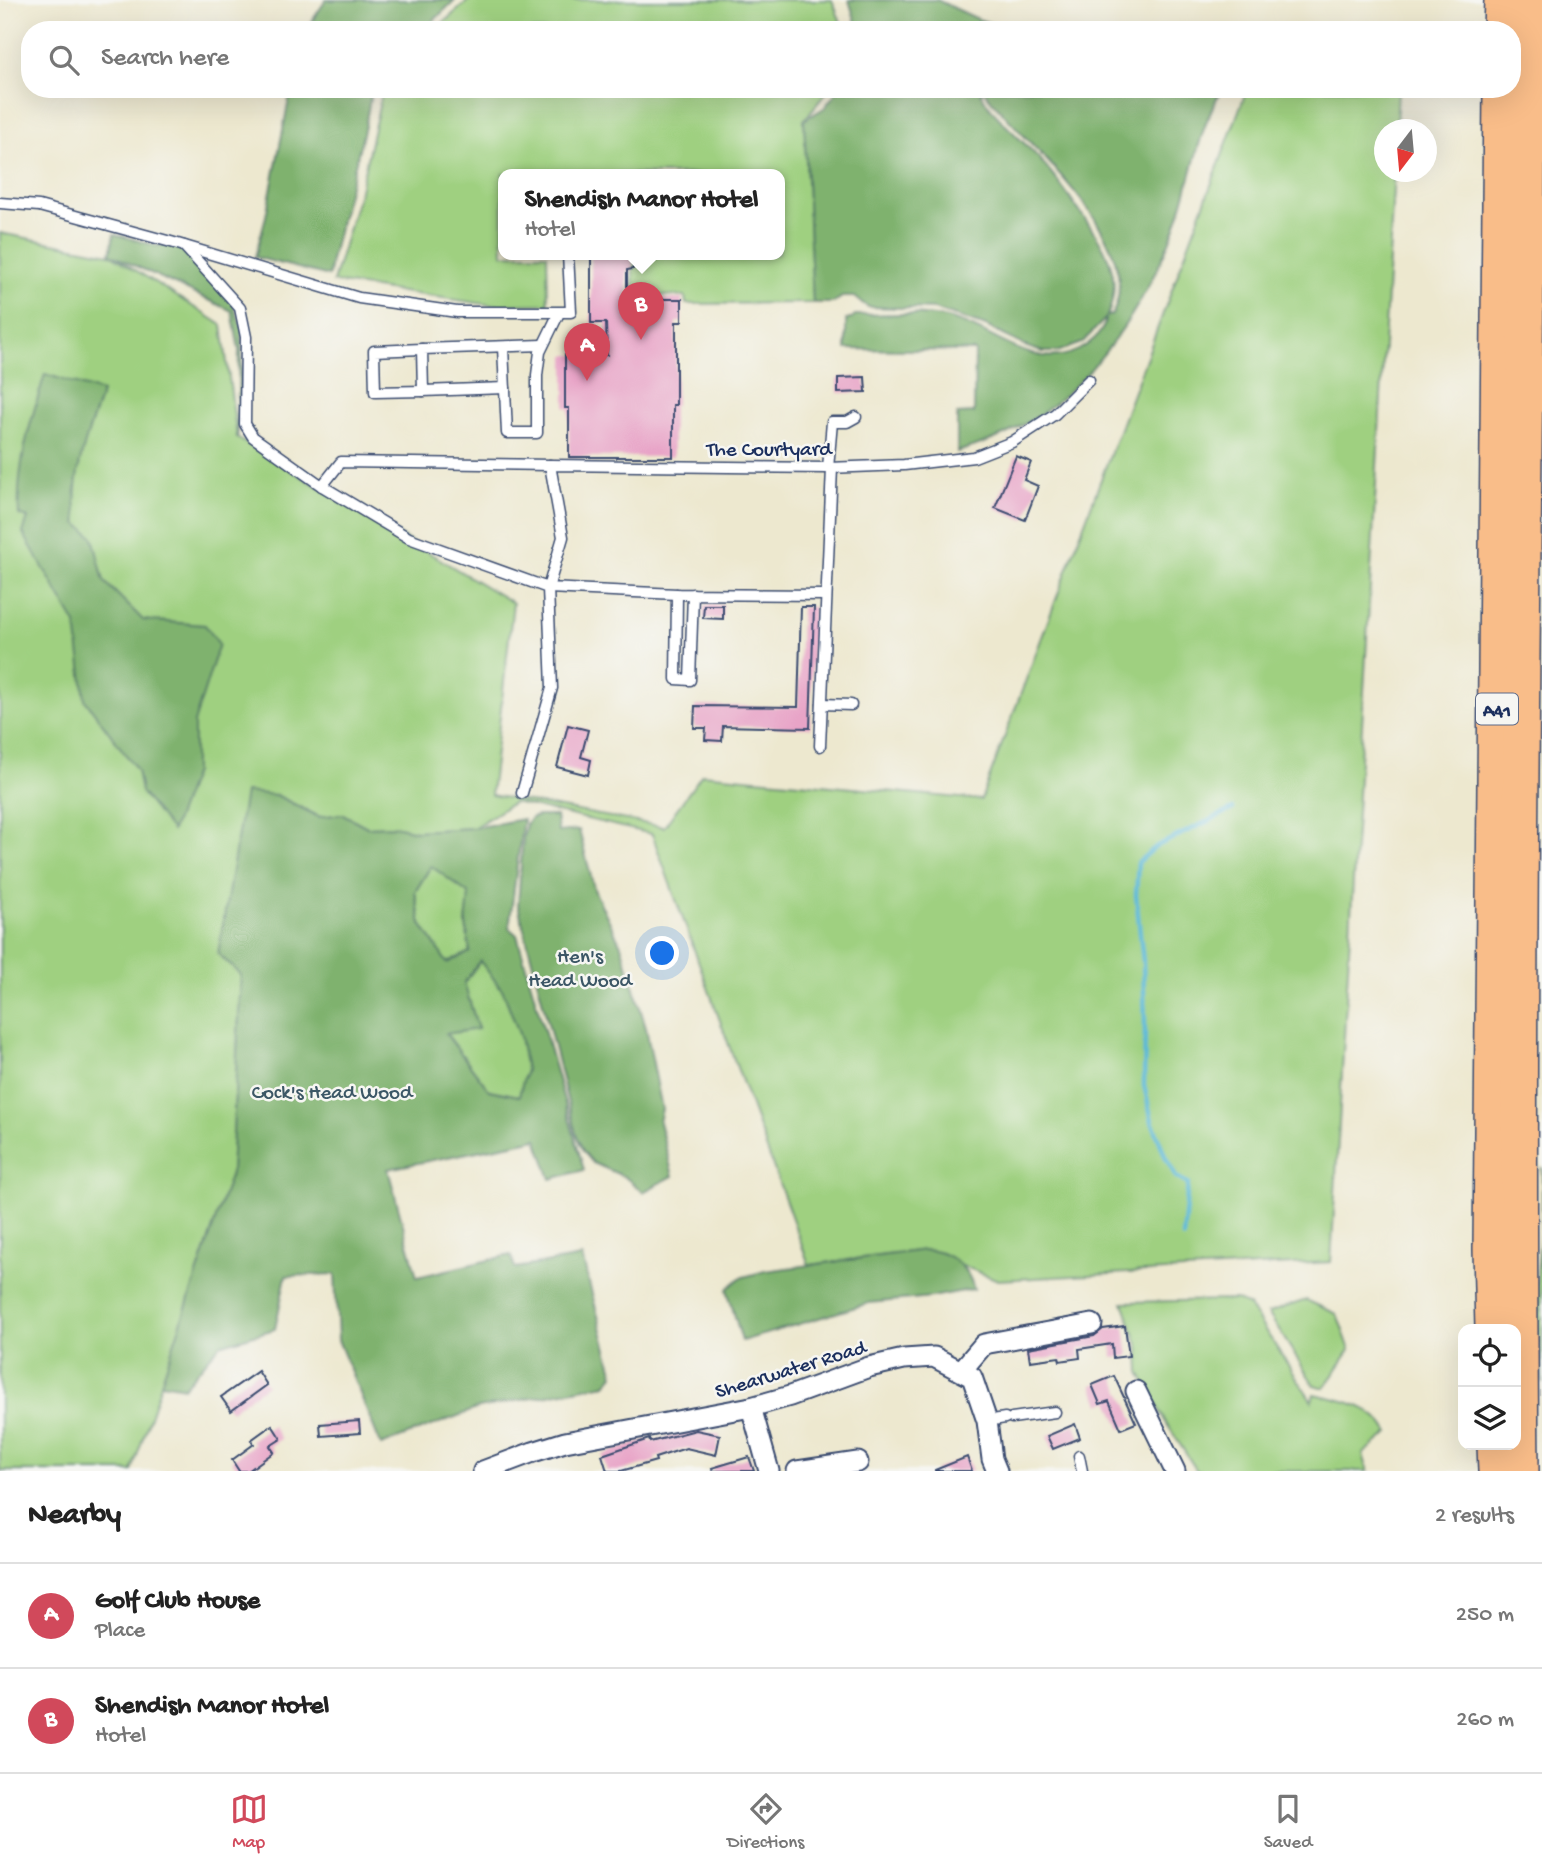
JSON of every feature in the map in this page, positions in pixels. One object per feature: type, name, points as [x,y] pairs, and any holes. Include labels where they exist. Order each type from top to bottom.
[{"type":"highway","points":[[1502,0],[1502,21]]},
{"type":"highway","name":"A41","points":[[1521,1471],[1519,1211],[1522,650],[1529,0]]},
{"type":"highway","name":"A41","points":[[1493,1324],[1491,1248],[1501,98]]},
{"type":"highway","points":[[1495,1450],[1496,1471]]},
{"type":"street","points":[[997,1471],[992,1459],[1001,1419],[972,1377],[962,1370],[984,1344],[1092,1324]]},
{"type":"street","name":"Shearwater Road","points":[[484,1471],[565,1442],[751,1407],[790,1396],[869,1367],[904,1359],[934,1357],[962,1370]]},
{"type":"street","points":[[1136,1391],[1175,1471]]},
{"type":"street","points":[[751,1407],[769,1471]]},
{"type":"street","points":[[797,1471],[858,1462]]},
{"type":"lane","points":[[0,203],[39,206],[371,300],[457,312],[571,312],[568,260]]},
{"type":"lane","points":[[184,246],[240,308],[246,337],[245,424],[253,437],[322,486],[409,538],[548,588],[677,594],[827,595]]},
{"type":"lane","points":[[503,347],[507,433],[537,433],[537,375],[542,345],[559,313]]},
{"type":"lane","points":[[505,388],[375,392],[374,351],[542,345]]},
{"type":"lane","points":[[422,349],[423,391]]},
{"type":"lane","name":"The Courtyard","points":[[322,486],[341,462],[830,468],[904,465],[974,457],[1012,442],[1055,414],[1089,380]]},
{"type":"lane","points":[[820,746],[832,422],[847,422],[856,417]]},
{"type":"lane","points":[[522,793],[552,688],[548,588],[563,537],[550,465]]},
{"type":"lane","points":[[677,594],[676,679],[690,680],[693,594]]},
{"type":"lane","points":[[822,704],[851,705]]},
{"type":"lane","points":[[1001,1419],[1055,1412]]},
{"type":"lane","points":[[1079,1456],[1082,1471]]},
{"type":"green space","points":[[326,0],[455,0],[433,21],[312,21]]},
{"type":"green space","points":[[469,0],[832,0],[840,21],[445,21]]},
{"type":"green space","points":[[849,0],[937,0],[984,21],[855,21]]},
{"type":"green space","points":[[289,98],[370,98],[329,276],[255,257],[266,216]]},
{"type":"green space","points":[[381,98],[822,98],[804,120],[813,303],[686,304],[685,296],[634,295],[632,260],[785,260],[785,169],[498,169],[498,260],[547,260],[548,304],[491,305],[333,282],[359,194]]},
{"type":"green space","points":[[832,98],[984,98],[1054,176],[1104,249],[1113,274],[1114,287],[1107,316],[1112,315],[1119,286],[1114,256],[1099,225],[1077,195],[990,98],[1217,98],[1202,135],[1179,216],[1167,247],[1135,310],[1115,339],[1093,367],[1068,392],[1041,413],[1006,434],[957,452],[957,414],[974,413],[975,351],[846,349],[846,319],[855,315],[887,314],[942,317],[961,322],[1015,348],[1051,357],[1069,354],[1088,344],[1100,332],[1106,318],[1082,343],[1057,352],[1043,352],[986,326],[934,309],[868,307],[854,297],[842,297],[833,303],[813,303],[804,120],[824,108]]},
{"type":"green space","points":[[1244,98],[1398,98],[1396,119],[1374,119],[1374,182],[1393,182],[1331,1262],[998,1280],[924,1250],[809,1265],[652,834],[514,802],[473,828],[416,831],[394,826],[367,827],[343,814],[320,817],[276,795],[241,974],[231,1173],[132,1471],[0,1471],[0,233],[110,254],[222,325],[237,438],[513,603],[491,795],[664,827],[702,774],[981,800]]},
{"type":"green space","points":[[114,234],[158,246],[171,242],[194,256],[232,300],[242,328],[241,409],[237,438],[239,350],[232,311],[110,254]]},
{"type":"green space","points":[[45,374],[102,392],[81,456],[75,506],[77,523],[93,537],[104,581],[143,620],[205,625],[219,644],[194,723],[194,772],[172,831],[141,792],[137,770],[85,700],[76,624],[23,533],[28,518],[19,515],[22,461]]},
{"type":"green space","name":"Cock's Head Wood","points":[[245,792],[276,795],[319,817],[343,814],[367,827],[394,826],[416,831],[473,828],[523,819],[509,928],[517,935],[584,1170],[551,1179],[537,1139],[388,1169],[417,1277],[511,1255],[515,1268],[582,1257],[614,1375],[606,1384],[479,1408],[381,1445],[338,1340],[335,1274],[286,1276],[275,1329],[220,1345],[184,1387],[161,1383],[231,1173],[241,975],[218,954]],"holes":[[[431,866],[469,894],[466,924],[470,952],[447,963],[421,924],[415,892]],[[480,961],[503,991],[520,1036],[526,1070],[519,1096],[489,1090],[446,1034],[478,1029],[464,983]]]},
{"type":"green space","name":"Hen's Head Wood","points":[[556,816],[558,832],[579,830],[595,892],[621,945],[646,1028],[662,1109],[659,1122],[673,1176],[643,1192],[625,1177],[593,1163],[583,1151],[576,1134],[518,905],[523,837],[526,824],[531,818]]},
{"type":"green space","points":[[431,866],[470,894],[466,924],[470,952],[447,963],[421,924],[415,892]]},
{"type":"green space","points":[[480,961],[503,991],[520,1036],[526,1070],[519,1096],[489,1090],[446,1033],[478,1029],[464,983]]},
{"type":"green space","points":[[1542,1216],[1542,1383],[1534,1312]]},
{"type":"green space","points":[[924,1250],[941,1253],[956,1261],[967,1273],[974,1289],[932,1297],[869,1303],[742,1341],[727,1289],[740,1278],[765,1271]]},
{"type":"green space","points":[[1236,1300],[1249,1306],[1312,1401],[1314,1394],[1357,1405],[1383,1424],[1389,1433],[1363,1454],[1368,1471],[1197,1471],[1165,1421],[1140,1372],[1139,1347],[1123,1302]]},
{"type":"green space","points":[[1306,1300],[1337,1314],[1350,1350],[1324,1388],[1314,1385],[1268,1313]]},
{"type":"building","points":[[591,260],[632,260],[633,269],[627,270],[627,299],[682,299],[682,322],[676,322],[673,457],[569,457],[565,355],[607,355],[606,323],[591,323]]},
{"type":"building","points":[[865,377],[866,392],[838,393],[838,378]]},
{"type":"building","points":[[1016,456],[1031,462],[1024,480],[1038,486],[1025,520],[995,508]]},
{"type":"building","points":[[704,605],[723,605],[723,619],[703,618]]},
{"type":"building","points":[[801,607],[814,607],[810,728],[723,726],[722,741],[705,740],[706,728],[694,728],[695,706],[798,707]]},
{"type":"building","points":[[568,725],[588,730],[581,757],[591,760],[588,775],[557,767]]},
{"type":"building","points":[[1125,1326],[1129,1356],[1113,1358],[1112,1344],[1079,1349],[1080,1358],[1060,1361],[1059,1357],[1030,1361],[1028,1348],[1094,1336],[1103,1329]]},
{"type":"building","points":[[258,1371],[267,1385],[231,1411],[221,1397]]},
{"type":"building","points":[[1114,1376],[1136,1423],[1121,1429],[1109,1401],[1100,1404],[1092,1385]]},
{"type":"building","points":[[359,1421],[360,1433],[321,1436],[320,1424]]},
{"type":"building","points":[[1075,1424],[1080,1438],[1053,1449],[1047,1436]]},
{"type":"building","points":[[272,1425],[281,1439],[270,1446],[274,1452],[248,1471],[239,1471],[232,1460],[254,1444],[251,1440]]},
{"type":"building","points":[[696,1430],[720,1435],[716,1455],[686,1448],[655,1458],[656,1461],[621,1471],[607,1471],[602,1455],[649,1439],[650,1442]]},
{"type":"building","points":[[749,1457],[754,1471],[713,1471],[712,1468]]},
{"type":"building","points":[[967,1457],[972,1471],[935,1471],[935,1470]]},
{"type":"waterway","points":[[1183,1237],[1188,1184],[1176,1177],[1166,1158],[1152,1121],[1144,1085],[1143,962],[1136,895],[1138,862],[1157,846],[1233,809]]},
{"type":"place","name":"Shendish Manor Hotel","points":[[641,340]]},
{"type":"place","name":"Golf Club House","points":[[587,381]]}]
